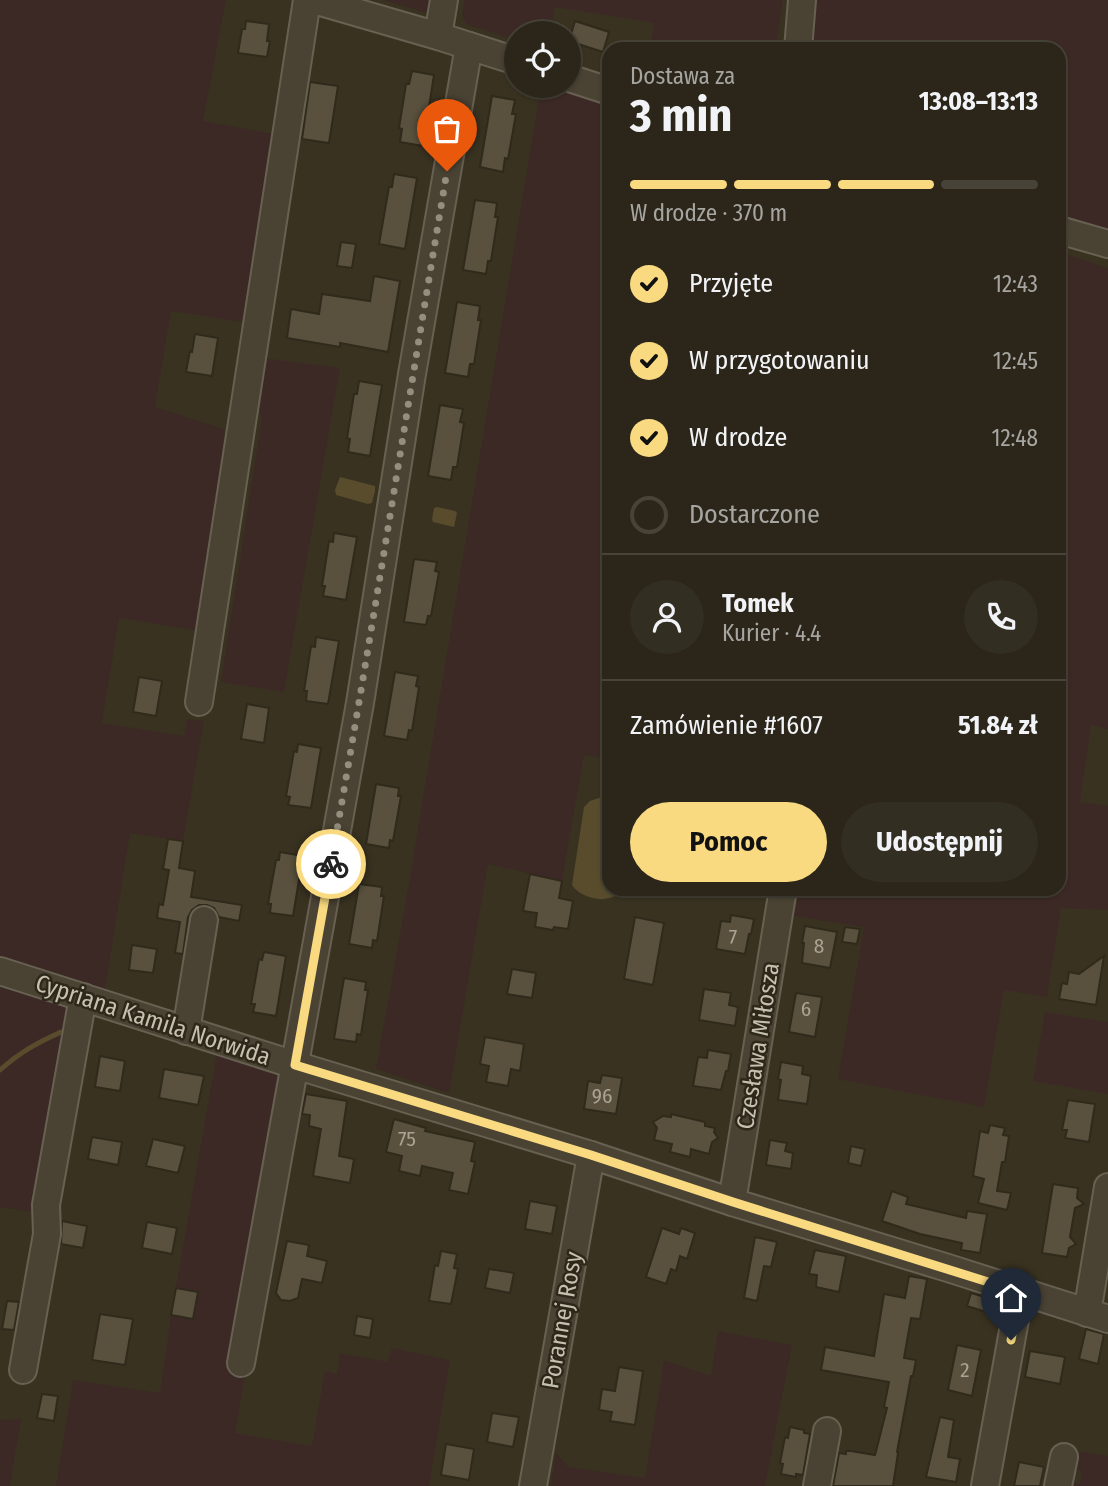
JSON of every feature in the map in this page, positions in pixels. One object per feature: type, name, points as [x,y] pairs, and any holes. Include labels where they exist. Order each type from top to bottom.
[{"type":"street","points":[[199,702],[307,0]]},
{"type":"street","points":[[314,0],[504,57]]},
{"type":"street","points":[[438,36],[444,0]]},
{"type":"street","points":[[799,42],[802,0]]},
{"type":"street","points":[[241,1363],[360,704],[412,374],[469,46]]},
{"type":"street","points":[[581,82],[602,89]]},
{"type":"street","points":[[1066,232],[1108,244]]},
{"type":"street","name":"Czesława Miłosza","points":[[733,1202],[782,896]]},
{"type":"street","points":[[186,1031],[204,920]]},
{"type":"street","name":"Cypriana Kamila Norwida","points":[[0,971],[1097,1316]]},
{"type":"street","points":[[23,1370],[47,1234],[46,1205],[83,997]]},
{"type":"street","name":"Porannej Rosy","points":[[533,1486],[591,1155]]},
{"type":"street","points":[[1097,1316],[1108,1187]]},
{"type":"street","points":[[985,1486],[1020,1292]]},
{"type":"street","points":[[817,1486],[827,1431]]},
{"type":"shaded area","points":[[0,0],[226,0],[203,121],[273,134],[242,322],[171,311],[155,407],[224,429],[226,473],[200,631],[119,618],[102,723],[184,736],[187,719],[204,721],[183,841],[130,833],[105,990],[0,958]]},
{"type":"shaded area","points":[[383,0],[436,0],[434,15]]},
{"type":"shaded area","points":[[465,0],[783,0],[776,42],[651,42],[654,23],[555,7],[552,21],[504,21],[504,36],[466,24],[462,15]]},
{"type":"shaded area","points":[[804,0],[1108,0],[1108,232],[1066,219],[1066,42],[797,42]]},
{"type":"shaded area","points":[[581,95],[602,103],[602,758],[584,755],[562,881],[488,864],[449,1093],[376,1069],[539,98],[581,98]]},
{"type":"shaded area","points":[[1066,254],[1108,268],[1108,729],[1091,725],[1080,802],[1108,806],[1108,910],[1061,908],[1047,997],[1004,990],[984,1107],[838,1079],[864,927],[794,916],[798,896],[1066,896]]},
{"type":"shaded area","points":[[263,358],[340,368],[284,692],[221,682],[262,417],[256,399]]},
{"type":"shaded area","points":[[340,477],[375,486],[372,503],[336,495]]},
{"type":"shaded area","points":[[434,508],[457,513],[454,527],[433,522]]},
{"type":"shaded area","points":[[602,797],[602,896],[614,896],[604,899],[583,895],[572,885],[584,807],[590,801]]},
{"type":"shaded area","points":[[0,987],[73,1009],[39,1213],[0,1207]]},
{"type":"shaded area","points":[[1045,1012],[1108,1022],[1108,1094],[1033,1081]]},
{"type":"shaded area","points":[[217,1053],[284,1075],[246,1370],[235,1433],[312,1446],[325,1371],[337,1374],[340,1353],[388,1362],[392,1348],[450,1360],[429,1486],[56,1486],[73,1380],[160,1393]]},
{"type":"shaded area","points":[[718,1331],[792,1345],[765,1486],[551,1486],[556,1452],[568,1467],[645,1478],[664,1360],[711,1376]]},
{"type":"shaded area","points":[[0,1419],[21,1419],[10,1486],[0,1486]]},
{"type":"shaded area","points":[[1059,1448],[1108,1456],[1108,1486],[1065,1486],[1068,1481],[1080,1484],[1082,1471],[1069,1468]]},
{"type":"building","points":[[246,21],[269,24],[267,57],[238,53]]},
{"type":"building","points":[[581,23],[609,32],[606,42],[602,42],[602,52],[581,45]]},
{"type":"building","points":[[412,71],[434,75],[423,146],[400,142],[402,129],[399,128],[406,84],[409,84]]},
{"type":"building","points":[[310,82],[338,86],[329,143],[302,139]]},
{"type":"building","points":[[492,96],[515,100],[512,114],[516,114],[503,172],[480,167]]},
{"type":"building","points":[[394,174],[417,178],[405,249],[379,244],[389,187],[392,187]]},
{"type":"building","points":[[475,200],[497,203],[495,217],[498,217],[491,261],[488,261],[486,274],[463,270]]},
{"type":"building","points":[[341,242],[356,244],[352,268],[337,266]]},
{"type":"building","points":[[374,276],[400,281],[388,352],[340,343],[340,347],[287,338],[291,309],[319,314],[322,294],[370,301]]},
{"type":"building","points":[[457,302],[480,306],[478,320],[481,320],[474,364],[470,364],[468,377],[445,373]]},
{"type":"building","points":[[195,334],[218,338],[212,376],[186,372]]},
{"type":"building","points":[[359,381],[382,385],[370,456],[348,452],[350,439],[347,438],[354,394],[357,394]]},
{"type":"building","points":[[440,405],[463,409],[460,422],[464,423],[457,467],[453,467],[451,480],[428,476]]},
{"type":"building","points":[[334,533],[357,537],[346,600],[323,596],[329,541],[333,542]]},
{"type":"building","points":[[414,559],[437,562],[435,571],[439,572],[431,616],[428,616],[426,625],[404,622]]},
{"type":"building","points":[[316,637],[339,641],[328,704],[306,701],[307,691],[304,691],[311,646],[315,647]]},
{"type":"building","points":[[395,672],[418,676],[416,686],[419,687],[412,731],[409,730],[407,740],[384,736]]},
{"type":"building","points":[[139,677],[162,681],[156,716],[133,712]]},
{"type":"building","points":[[247,704],[269,708],[264,743],[241,739]]},
{"type":"building","points":[[298,744],[321,748],[311,808],[288,805],[290,797],[286,796],[294,751],[297,752]]},
{"type":"building","points":[[376,784],[399,788],[398,796],[401,796],[393,841],[390,840],[389,848],[366,844]]},
{"type":"building","points":[[168,839],[183,841],[179,868],[195,871],[191,897],[242,905],[239,921],[219,917],[214,908],[207,905],[199,905],[192,910],[188,917],[183,954],[175,953],[180,922],[157,918],[159,904],[163,905],[169,870],[163,869]]},
{"type":"building","points":[[280,852],[303,856],[293,916],[270,913],[271,904],[268,904]]},
{"type":"building","points":[[530,874],[562,881],[559,898],[573,901],[568,929],[535,927],[537,913],[523,911]]},
{"type":"building","points":[[359,884],[382,887],[381,896],[384,896],[377,941],[373,940],[372,948],[349,944]]},
{"type":"building","points":[[731,915],[754,919],[745,954],[716,949],[721,921],[730,922]]},
{"type":"building","points":[[635,917],[664,923],[653,985],[624,979]]},
{"type":"building","points":[[805,926],[837,932],[830,968],[802,963]]},
{"type":"building","points":[[845,927],[860,929],[857,944],[842,942]]},
{"type":"building","points":[[132,945],[157,949],[153,973],[129,970]]},
{"type":"building","points":[[264,952],[286,956],[276,1016],[253,1012],[255,1004],[251,1004],[259,959],[262,960]]},
{"type":"building","points":[[1104,956],[1096,1005],[1059,999],[1062,983],[1067,984],[1069,972],[1079,974]]},
{"type":"building","points":[[512,969],[536,973],[532,998],[507,994]]},
{"type":"building","points":[[344,978],[366,982],[365,990],[368,990],[361,1035],[357,1034],[356,1042],[334,1039]]},
{"type":"building","points":[[704,989],[731,993],[729,1005],[738,1007],[735,1026],[699,1020]]},
{"type":"building","points":[[796,993],[822,997],[815,1037],[789,1032]]},
{"type":"building","points":[[485,1037],[524,1044],[520,1071],[511,1069],[508,1086],[486,1082],[489,1066],[480,1064]]},
{"type":"building","points":[[708,1050],[731,1054],[721,1090],[693,1086],[698,1057],[707,1058]]},
{"type":"building","points":[[100,1056],[125,1061],[120,1091],[95,1087]]},
{"type":"building","points":[[781,1062],[803,1066],[802,1074],[811,1076],[807,1104],[778,1100]]},
{"type":"building","points":[[164,1069],[204,1076],[198,1105],[159,1098]]},
{"type":"building","points":[[602,1075],[622,1078],[616,1114],[584,1109],[588,1081],[600,1083]]},
{"type":"building","points":[[306,1094],[347,1101],[339,1156],[354,1159],[350,1183],[313,1176],[321,1129],[309,1126],[310,1115],[302,1114]]},
{"type":"building","points":[[1068,1100],[1095,1104],[1089,1142],[1065,1138],[1067,1130],[1062,1130]]},
{"type":"building","points":[[671,1114],[705,1122],[705,1126],[715,1128],[714,1132],[718,1138],[712,1142],[709,1154],[691,1149],[690,1157],[670,1152],[672,1144],[654,1140],[657,1128],[653,1122],[663,1116],[671,1117]]},
{"type":"building","points":[[394,1119],[426,1128],[425,1131],[475,1142],[471,1161],[475,1162],[468,1194],[449,1190],[453,1173],[422,1166],[420,1176],[399,1171],[402,1156],[386,1152]]},
{"type":"building","points":[[990,1125],[1005,1128],[1003,1135],[1009,1136],[997,1191],[1011,1193],[1007,1210],[978,1203],[984,1179],[973,1176],[980,1131],[988,1133]]},
{"type":"building","points":[[92,1137],[122,1142],[118,1165],[88,1159]]},
{"type":"building","points":[[153,1139],[185,1146],[178,1173],[146,1166]]},
{"type":"building","points":[[770,1140],[787,1143],[785,1151],[793,1153],[791,1169],[766,1165]]},
{"type":"building","points":[[851,1146],[865,1149],[861,1166],[848,1163]]},
{"type":"building","points":[[1053,1184],[1078,1188],[1077,1198],[1084,1204],[1075,1208],[1070,1237],[1076,1244],[1069,1248],[1067,1257],[1042,1253]]},
{"type":"building","points":[[892,1191],[908,1197],[906,1204],[966,1218],[967,1211],[987,1214],[980,1253],[961,1250],[962,1243],[920,1234],[882,1221]]},
{"type":"building","points":[[530,1201],[557,1206],[552,1234],[525,1229]]},
{"type":"building","points":[[62,1221],[87,1226],[83,1248],[61,1244]]},
{"type":"building","points":[[147,1222],[177,1228],[172,1254],[142,1248]]},
{"type":"building","points":[[662,1228],[679,1234],[681,1228],[695,1233],[687,1259],[680,1256],[676,1271],[671,1269],[666,1284],[646,1277]]},
{"type":"building","points":[[755,1237],[777,1242],[771,1267],[764,1266],[757,1301],[744,1298]]},
{"type":"building","points":[[287,1241],[309,1245],[307,1256],[327,1261],[322,1283],[302,1279],[298,1298],[290,1301],[281,1300],[276,1293]]},
{"type":"building","points":[[815,1250],[846,1256],[839,1292],[816,1287],[817,1275],[809,1274]]},
{"type":"building","points":[[441,1251],[457,1254],[454,1268],[458,1269],[451,1304],[429,1301],[435,1265],[438,1266]]},
{"type":"building","points":[[489,1269],[514,1273],[510,1293],[485,1288]]},
{"type":"building","points":[[909,1276],[927,1279],[920,1319],[911,1318],[904,1358],[916,1360],[897,1452],[893,1486],[833,1486],[839,1453],[846,1454],[846,1451],[851,1451],[875,1455],[887,1408],[884,1407],[889,1382],[821,1370],[825,1347],[874,1356],[884,1294],[905,1298]]},
{"type":"building","points":[[176,1288],[198,1292],[193,1319],[171,1315]]},
{"type":"building","points":[[971,1293],[1002,1302],[999,1316],[967,1306]]},
{"type":"building","points":[[7,1301],[19,1302],[14,1330],[2,1329]]},
{"type":"building","points":[[100,1314],[133,1319],[125,1365],[92,1360]]},
{"type":"building","points":[[357,1316],[373,1319],[370,1338],[354,1335]]},
{"type":"building","points":[[1086,1329],[1104,1334],[1098,1364],[1079,1359]]},
{"type":"building","points":[[957,1345],[981,1350],[972,1396],[948,1390]]},
{"type":"building","points":[[1030,1351],[1065,1357],[1060,1384],[1025,1377]]},
{"type":"building","points":[[619,1367],[643,1371],[635,1425],[610,1421],[612,1412],[599,1410],[602,1389],[615,1391]]},
{"type":"building","points":[[42,1394],[58,1396],[54,1421],[37,1418]]},
{"type":"building","points":[[492,1413],[519,1417],[513,1447],[487,1442]]},
{"type":"building","points":[[940,1417],[954,1420],[948,1457],[960,1459],[956,1482],[926,1477]]},
{"type":"building","points":[[790,1427],[810,1434],[803,1475],[796,1474],[796,1477],[781,1474],[783,1464],[780,1463],[785,1437],[788,1438]]},
{"type":"building","points":[[446,1444],[474,1449],[469,1480],[441,1475]]},
{"type":"building","points":[[1019,1462],[1044,1467],[1040,1486],[1014,1486]]},
{"type":"waterway","points":[[0,1070],[29,1048],[61,1032]]},
{"type":"way so far","points":[[331,864],[360,704],[447,171]]},
{"type":"route","points":[[331,864],[295,1065],[591,1155],[1020,1292],[1011,1340]]}]
